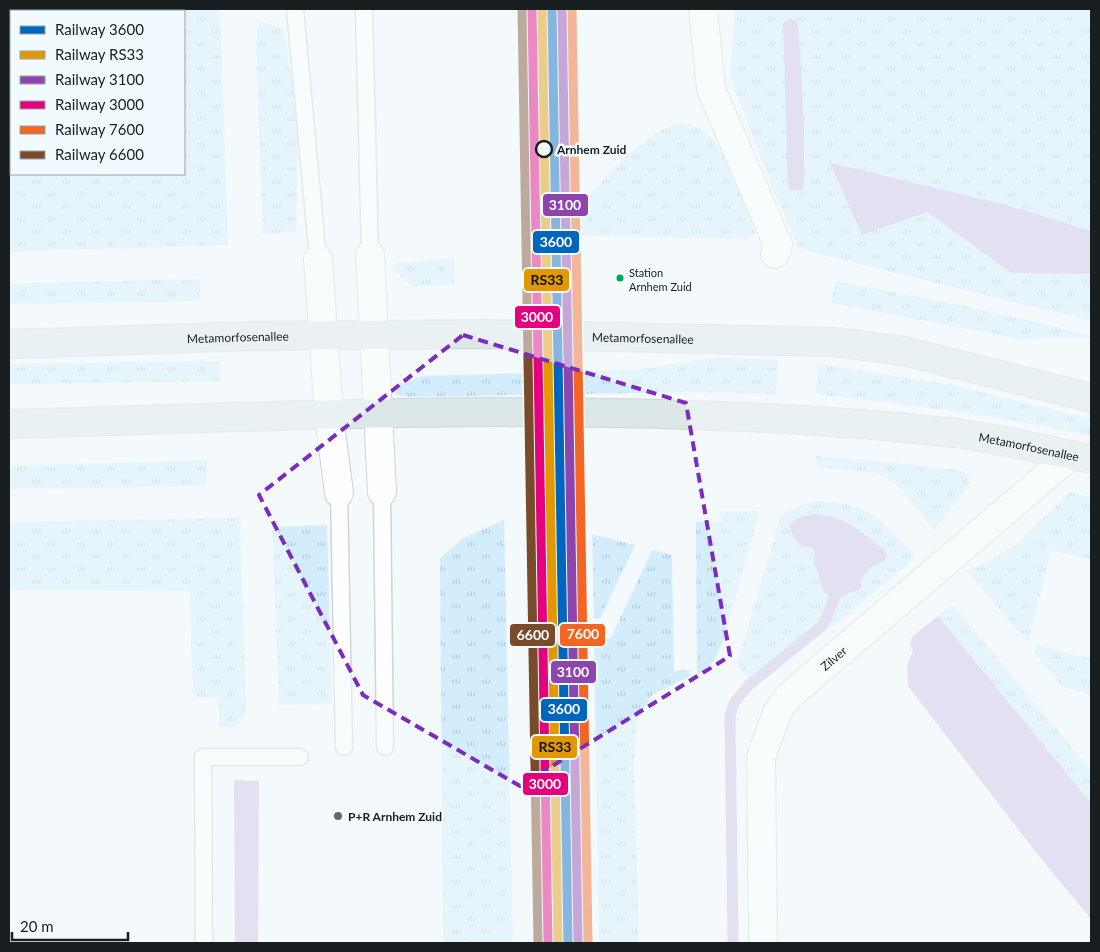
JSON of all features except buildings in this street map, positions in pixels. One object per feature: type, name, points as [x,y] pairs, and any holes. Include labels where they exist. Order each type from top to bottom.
[{"type":"main road","name":"Metamorfosenallee","points":[[9,344],[323,335],[486,334],[834,342],[904,351],[1091,398]]},
{"type":"main road","name":"Metamorfosenallee","points":[[9,424],[378,415],[592,414],[746,417],[949,432],[1081,457]]},
{"type":"street","points":[[703,9],[711,89],[778,245],[775,254]]},
{"type":"street","points":[[370,255],[382,492]]},
{"type":"street","points":[[318,259],[329,416],[339,493]]},
{"type":"street","name":"Zilver","points":[[762,943],[761,757],[778,711],[789,696],[1081,457]]},
{"type":"lane","points":[[295,9],[318,259]]},
{"type":"lane","points":[[364,9],[370,255]]},
{"type":"lane","points":[[382,492],[385,747]]},
{"type":"lane","points":[[339,493],[344,747]]},
{"type":"lane","points":[[204,943],[203,756],[300,757]]},
{"type":"highlighted area","points":[[463,335],[686,403],[730,656],[520,786],[363,695],[259,495]]},
{"type":"green space","points":[[9,9],[220,9],[228,245],[9,252]]},
{"type":"green space","points":[[735,9],[1091,9],[1091,321],[806,251],[798,246],[771,185],[730,76]]},
{"type":"green space","points":[[260,21],[283,28],[295,99],[298,134],[296,232],[263,234],[256,46],[257,30]]},
{"type":"green space","points":[[682,123],[696,127],[709,136],[729,164],[755,228],[754,235],[747,239],[564,235],[591,195],[622,161],[648,139],[669,127]]},
{"type":"green space","points":[[454,258],[455,284],[411,287],[391,267],[393,264]]},
{"type":"green space","points":[[200,279],[200,301],[9,304],[9,284]]},
{"type":"green space","points":[[835,281],[996,313],[1091,336],[1091,338],[1020,339],[831,303]]},
{"type":"green space","points":[[723,358],[778,360],[776,394],[688,392],[409,397],[396,395],[395,386],[423,376],[637,370]]},
{"type":"green space","points":[[220,361],[220,381],[9,384],[9,364]]},
{"type":"green space","points":[[818,364],[949,384],[1091,419],[1091,436],[989,416],[816,394]]},
{"type":"green space","points":[[816,456],[900,463],[964,471],[969,477],[969,485],[934,530],[899,486],[877,473],[818,467]]},
{"type":"green space","points":[[207,460],[206,486],[9,489],[9,466]]},
{"type":"green space","points":[[1070,492],[1091,497],[1091,559],[1051,550],[1028,643],[967,571],[992,560],[1018,543]]},
{"type":"green space","points":[[815,501],[834,502],[862,509],[883,523],[916,557],[832,628],[824,616],[750,680],[737,665],[780,518],[789,510]],"holes":[[[812,547],[870,567],[845,597],[824,592],[814,562],[815,552]]]},
{"type":"green space","points":[[720,511],[758,511],[758,516],[725,637],[714,661],[697,676],[696,522],[721,522]]},
{"type":"green space","points":[[240,518],[246,714],[235,727],[219,727],[219,698],[193,697],[190,591],[9,590],[9,522]]},
{"type":"green space","points":[[504,520],[513,943],[443,943],[440,558],[463,538]]},
{"type":"green space","points":[[327,525],[332,704],[279,705],[272,527]]},
{"type":"green space","points":[[592,534],[635,545],[600,619],[594,618]]},
{"type":"green space","points":[[652,550],[672,555],[674,671],[689,670],[689,677],[653,694],[637,719],[634,764],[639,943],[599,943],[594,637],[611,638]]},
{"type":"green space","points":[[952,604],[1091,770],[1091,803],[938,616]]},
{"type":"green space","points":[[1037,645],[1091,659],[1091,695],[1062,687],[1035,654]]},
{"type":"shaded area","points":[[791,18],[796,21],[799,32],[804,127],[804,187],[801,190],[791,190],[788,186],[783,23]]},
{"type":"shaded area","points":[[830,163],[1006,205],[1091,231],[1091,274],[1012,273],[927,212],[862,235]]},
{"type":"shaded area","points":[[813,514],[835,518],[853,526],[887,553],[885,560],[871,567],[855,587],[844,596],[832,596],[824,592],[814,562],[815,552],[812,547],[807,547],[796,541],[792,534],[790,525],[796,519]]},
{"type":"shaded area","points":[[938,616],[1091,803],[1091,919],[1035,851],[908,686],[907,666],[913,650],[910,644],[912,637]]},
{"type":"shaded area","points":[[234,780],[259,781],[258,943],[235,943]]},
{"type":"waterway","points":[[733,943],[730,716],[734,703],[749,685],[823,625],[838,590],[856,585]]},
{"type":"rail line","name":"3000","points":[[532,9],[548,943]]},
{"type":"rail line","name":"RS33","points":[[542,9],[558,943]]},
{"type":"rail line","name":"3600","points":[[552,9],[568,943]]},
{"type":"rail line","name":"3100","points":[[562,9],[578,943]]},
{"type":"rail line","name":"7600","points":[[572,9],[588,943]]},
{"type":"rail line","name":"6600","points":[[522,10],[538,943]]},
{"type":"place","name":"Arnhem Zuid","points":[[544,149]]},
{"type":"place","name":"Station Arnhem Zuid","points":[[620,278]]},
{"type":"place","name":"P+R Arnhem Zuid","points":[[338,816]]}]
